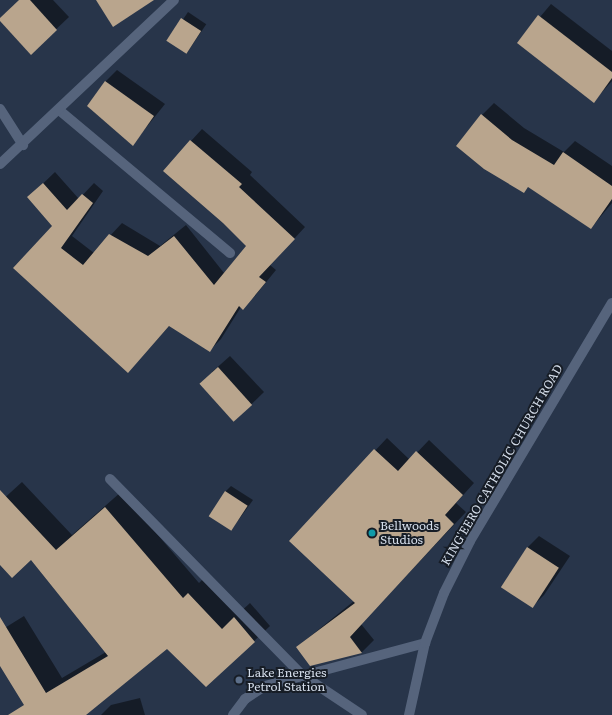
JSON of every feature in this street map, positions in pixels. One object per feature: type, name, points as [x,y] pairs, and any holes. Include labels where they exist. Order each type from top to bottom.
[{"type":"street","points":[[0,164],[23,145],[174,0]]},
{"type":"street","points":[[0,109],[23,145]]},
{"type":"street","points":[[59,110],[230,253]]},
{"type":"street","name":"KING'EERO CATHOLIC CHURCH ROAD","points":[[409,715],[425,642],[444,593],[470,541],[612,302]]},
{"type":"street","points":[[110,479],[302,675],[362,715]]},
{"type":"street","points":[[233,715],[245,699],[265,686],[425,642]]},
{"type":"building","points":[[19,0],[30,0],[57,30],[31,55],[0,21],[0,18]]},
{"type":"building","points":[[96,0],[154,0],[113,27]]},
{"type":"building","points":[[538,15],[612,72],[612,78],[594,103],[517,43]]},
{"type":"building","points":[[181,18],[201,31],[186,54],[166,41]]},
{"type":"building","points":[[105,81],[154,116],[133,146],[87,106]]},
{"type":"building","points":[[481,114],[512,140],[554,165],[563,152],[612,186],[612,199],[591,229],[528,187],[524,193],[484,169],[456,146]]},
{"type":"building","points":[[190,140],[242,184],[239,187],[295,239],[259,277],[266,282],[243,310],[239,306],[210,352],[169,326],[128,373],[13,268],[52,226],[27,197],[43,183],[67,210],[82,194],[93,203],[61,248],[83,265],[109,234],[148,256],[174,236],[214,285],[246,246],[223,223],[163,171]]},
{"type":"building","points":[[218,367],[252,405],[234,422],[199,384]]},
{"type":"building","name":"Bellwoods Studios","points":[[374,449],[398,471],[416,451],[463,495],[445,515],[454,524],[350,637],[362,653],[310,666],[296,647],[355,603],[289,541]]},
{"type":"building","points":[[0,490],[56,550],[105,507],[183,598],[188,593],[222,629],[234,617],[255,642],[206,687],[167,649],[86,715],[8,715],[24,705],[0,666],[0,617],[46,693],[108,656],[31,560],[12,578],[0,565]]},
{"type":"building","points":[[225,491],[248,506],[231,531],[209,516]]},
{"type":"building","points":[[527,547],[559,568],[533,608],[501,587]]},
{"type":"place","name":"Bellwoods Studios","points":[[372,533]]},
{"type":"place","name":"Lake Energies Petrol Station","points":[[239,680]]}]
